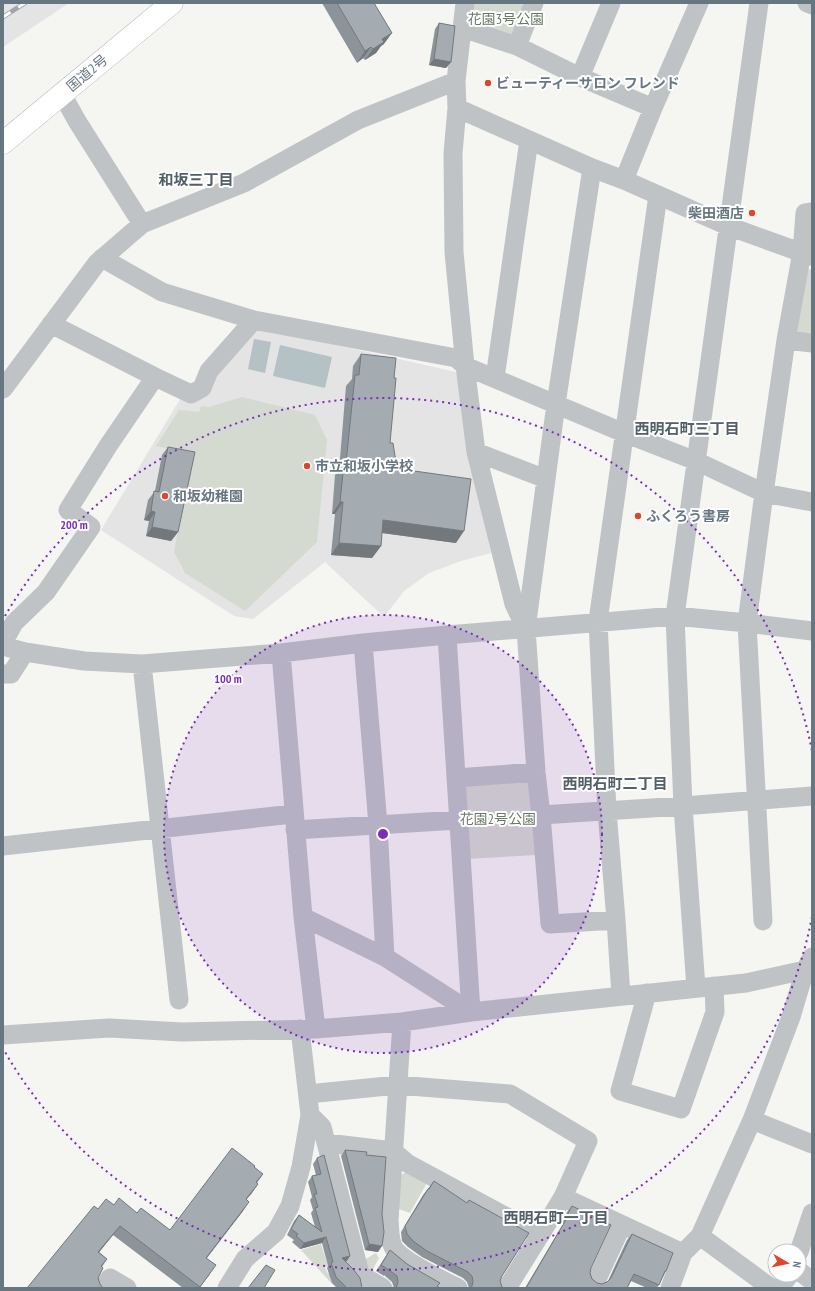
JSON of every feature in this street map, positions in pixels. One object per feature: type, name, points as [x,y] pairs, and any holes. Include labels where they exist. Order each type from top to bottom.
[{"type":"highway","name":"国道2号","points":[[3,143],[172,3]]},
{"type":"street","points":[[465,3],[456,81],[457,108],[453,153],[454,252],[465,366],[476,452],[514,604],[526,629]]},
{"type":"street","points":[[517,46],[534,3]]},
{"type":"street","points":[[580,77],[611,3]]},
{"type":"street","points":[[624,180],[653,108],[699,3]]},
{"type":"street","points":[[647,993],[620,1091],[681,1109],[715,1012],[705,987],[683,806],[675,616],[759,3]]},
{"type":"street","points":[[807,3],[812,5]]},
{"type":"street","points":[[462,28],[517,46],[580,77],[653,108]]},
{"type":"street","points":[[3,389],[97,263],[142,224],[244,184],[358,120],[456,81]]},
{"type":"street","points":[[62,94],[77,121],[142,224]]},
{"type":"street","points":[[457,108],[728,226],[807,254]]},
{"type":"street","points":[[495,378],[529,140]]},
{"type":"street","points":[[592,168],[556,404],[526,629],[536,772],[550,924],[616,920]]},
{"type":"street","points":[[621,996],[607,811],[598,621],[658,195]]},
{"type":"street","points":[[763,921],[747,623],[786,340],[807,254],[805,213],[812,212]]},
{"type":"street","points":[[102,258],[162,292],[254,320],[456,358],[465,366],[624,433],[696,461],[764,493],[812,502]]},
{"type":"street","points":[[51,324],[191,394],[202,388],[209,371],[254,320]]},
{"type":"street","points":[[786,340],[812,343]]},
{"type":"street","points":[[155,377],[108,446],[68,510],[91,527],[46,592],[14,623],[3,644],[26,652],[84,660],[142,664],[281,653],[364,643],[526,629],[598,621],[675,616],[812,631]]},
{"type":"street","points":[[476,452],[546,479]]},
{"type":"street","points":[[447,635],[471,1012]]},
{"type":"street","points":[[364,643],[378,825],[385,957]]},
{"type":"street","points":[[3,674],[11,674],[26,652]]},
{"type":"street","points":[[227,1288],[245,1259],[276,1232],[290,1206],[301,1167],[310,1115],[308,1094],[308,1029],[303,917],[281,653]]},
{"type":"street","points":[[142,664],[179,1000]]},
{"type":"street","points":[[456,778],[536,772]]},
{"type":"street","points":[[541,815],[812,796]]},
{"type":"street","points":[[3,846],[160,829],[294,822],[378,825],[458,820]]},
{"type":"street","points":[[303,917],[385,957],[471,1012]]},
{"type":"street","points":[[3,1035],[109,1028],[182,1032],[308,1029],[402,1022],[471,1012],[746,983],[810,961]]},
{"type":"street","points":[[670,1288],[683,1253],[700,1236],[752,1120],[791,1017],[810,961]]},
{"type":"street","points":[[402,1022],[388,1221],[391,1240],[395,1250],[412,1263],[458,1288]]},
{"type":"street","points":[[308,1094],[398,1085],[510,1094],[588,1141],[563,1198],[507,1288]]},
{"type":"street","points":[[310,1115],[322,1127],[360,1274],[383,1288]]},
{"type":"street","points":[[752,1120],[812,1144]]},
{"type":"street","points":[[327,1143],[393,1151],[407,1163],[540,1235]]},
{"type":"street","points":[[563,1198],[683,1253]]},
{"type":"street","points":[[802,1243],[812,1213]]},
{"type":"street","points":[[597,1279],[622,1224]]},
{"type":"street","points":[[700,1236],[771,1288]]},
{"type":"street","points":[[103,1288],[110,1278],[127,1288]]},
{"type":"shaded area","points":[[3,3],[69,3],[3,47]]},
{"type":"shaded area","name":"市立和坂小学校","points":[[257,327],[456,372],[491,553],[461,561],[429,573],[404,591],[384,617],[325,562],[253,619],[234,616],[101,530],[182,396],[216,373]]},
{"type":"shaded area","points":[[254,339],[271,342],[265,373],[248,369]]},
{"type":"shaded area","points":[[280,345],[332,357],[325,388],[273,376]]},
{"type":"green space","name":"花園3号公園","points":[[473,3],[529,3],[515,37],[468,21]]},
{"type":"green space","points":[[808,269],[812,270],[812,336],[793,333]]},
{"type":"green space","points":[[242,397],[315,415],[327,440],[317,542],[245,611],[185,573],[174,552],[192,453],[156,446],[179,410],[199,412],[201,406],[209,407]]},
{"type":"green space","name":"花園2号公園","points":[[529,779],[536,855],[467,859],[462,783]]},
{"type":"green space","points":[[410,1170],[428,1181],[410,1213],[396,1208],[401,1175]]},
{"type":"green space","points":[[321,1244],[328,1266],[325,1267],[328,1274],[337,1271],[349,1270],[332,1284],[301,1250]]},
{"type":"green space","points":[[376,1253],[379,1258],[372,1271],[366,1273],[362,1261]]},
{"type":"building","points":[[337,3],[374,3],[392,33],[382,39],[384,42],[373,49],[371,47],[365,51]]},
{"type":"building","points":[[439,23],[455,26],[451,62],[434,59]]},
{"type":"building","points":[[361,354],[396,358],[394,378],[396,378],[390,443],[393,443],[395,456],[400,469],[471,479],[464,531],[383,520],[381,546],[339,543],[343,502],[340,502],[344,463],[346,463],[355,375],[359,375]]},
{"type":"building","points":[[168,447],[195,452],[178,532],[152,527],[155,512],[151,511],[154,491],[159,492]]},
{"type":"building","points":[[232,1148],[263,1174],[256,1182],[258,1184],[246,1199],[249,1202],[206,1258],[216,1265],[200,1287],[120,1226],[98,1252],[107,1259],[101,1266],[103,1268],[98,1278],[103,1288],[27,1288],[94,1206],[98,1209],[106,1199],[114,1205],[119,1198],[137,1213],[141,1208],[170,1230]]},
{"type":"building","points":[[345,1150],[367,1152],[366,1155],[386,1157],[382,1214],[384,1232],[382,1246],[369,1244]]},
{"type":"building","points":[[324,1155],[350,1256],[342,1258],[360,1278],[362,1288],[347,1288],[336,1277],[331,1263],[333,1262],[326,1237],[304,1243],[296,1236],[298,1234],[291,1229],[299,1215],[322,1232],[315,1208],[318,1207],[314,1194],[317,1194],[312,1176],[321,1174],[317,1158]]},
{"type":"building","points":[[434,1181],[467,1203],[469,1200],[529,1233],[502,1276],[500,1281],[503,1288],[471,1288],[473,1281],[472,1276],[468,1272],[427,1251],[413,1241],[407,1234],[405,1226]]},
{"type":"building","points":[[572,1206],[611,1225],[591,1268],[590,1273],[592,1279],[597,1283],[602,1284],[611,1278],[632,1234],[673,1253],[659,1285],[634,1274],[627,1288],[526,1288],[567,1218],[566,1217]]},
{"type":"building","points":[[390,1250],[407,1264],[440,1283],[437,1286],[440,1288],[396,1288],[398,1282],[397,1276],[381,1265]]},
{"type":"building","points":[[266,1265],[275,1270],[264,1288],[248,1288]]},
{"type":"railway","points":[[3,17],[25,3]]},
{"type":"place","name":"ビューティーサロン フレンド","points":[[488,83]]},
{"type":"place","name":"柴田酒店","points":[[752,213]]},
{"type":"place","name":"市立和坂小学校","points":[[307,466]]},
{"type":"place","name":"和坂幼稚園","points":[[165,496]]},
{"type":"place","name":"ふくろう書房","points":[[638,516]]},
{"type":"district","name":"和坂三丁目","points":[[196,179]]},
{"type":"district","name":"西明石町三丁目","points":[[687,428]]},
{"type":"district","name":"西明石町二丁目","points":[[615,783]]},
{"type":"district","name":"西明石町一丁目","points":[[556,1217]]}]
